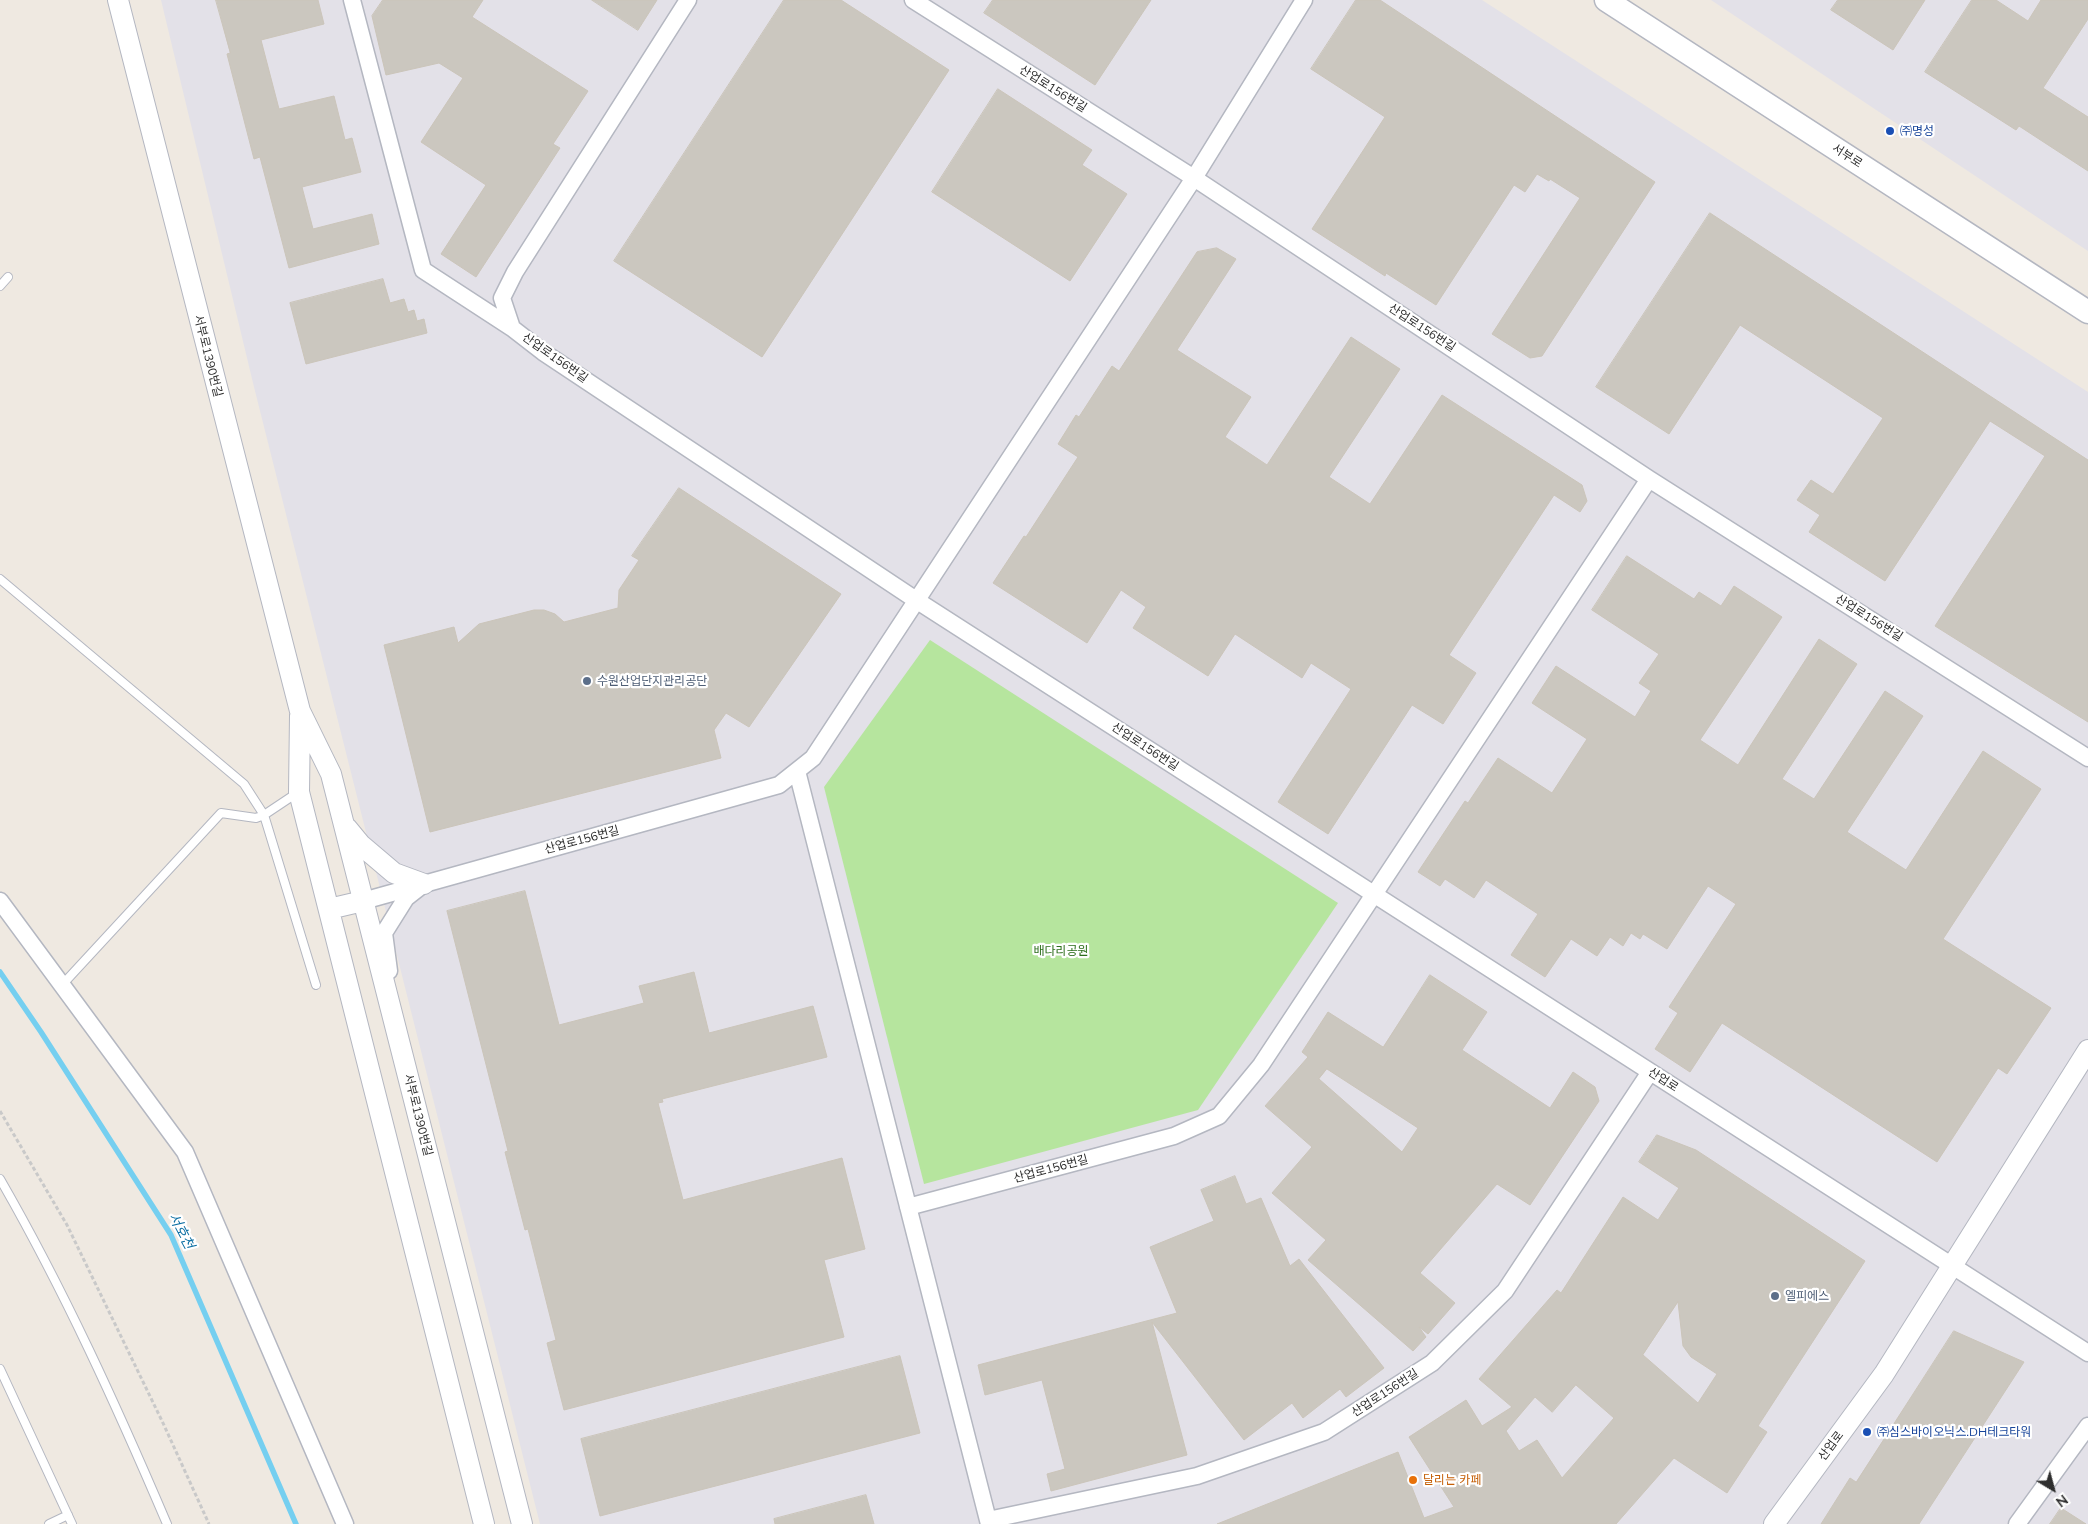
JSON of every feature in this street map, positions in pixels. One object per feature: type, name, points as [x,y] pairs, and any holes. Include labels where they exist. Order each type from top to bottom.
[{"type":"main road","name":"서부로","points":[[1606,0],[2088,312]]},
{"type":"street","name":"서부로1390번길","points":[[118,0],[300,711],[331,774],[522,1524]]},
{"type":"street","points":[[352,0],[423,270],[512,328]]},
{"type":"street","name":"산업로156번길","points":[[688,0],[515,272],[502,298],[512,328],[543,352],[916,600],[1374,894]]},
{"type":"street","name":"산업로156번길","points":[[913,0],[1194,178],[1649,479],[2088,758]]},
{"type":"street","points":[[1194,178],[1304,0]]},
{"type":"street","name":"산업로156번길","points":[[363,901],[779,785],[813,758],[1194,178]]},
{"type":"street","name":"산업로156번길","points":[[908,1207],[1174,1136],[1219,1116],[1261,1065],[1649,479]]},
{"type":"street","name":"서부로1390번길","points":[[300,711],[299,792],[484,1524]]},
{"type":"street","name":"산업로156번길","points":[[797,771],[988,1522],[1197,1476],[1324,1432],[1432,1363],[1505,1290],[1650,1072]]},
{"type":"street","points":[[344,825],[361,845],[394,873],[424,884]]},
{"type":"street","points":[[398,1036],[384,933],[406,898],[424,884]]},
{"type":"street","name":"산업로","points":[[1374,894],[2088,1353]]},
{"type":"street","points":[[0,901],[185,1152],[345,1524]]},
{"type":"street","points":[[330,909],[363,901]]},
{"type":"street","name":"산업로","points":[[1774,1524],[1884,1374],[2088,1050]]},
{"type":"street","points":[[2018,1524],[2088,1426]]},
{"type":"lane","points":[[0,286],[8,277]]},
{"type":"lane","points":[[0,579],[244,784],[264,815],[316,985]]},
{"type":"lane","points":[[62,985],[221,813],[256,818],[264,815],[299,792]]},
{"type":"lane","points":[[0,1179],[33,1236],[132,1441],[167,1524]]},
{"type":"lane","points":[[0,1368],[72,1524]]},
{"type":"lane","points":[[50,1524],[68,1515]]},
{"type":"path","points":[[0,1111],[67,1225],[163,1423],[209,1524]]},
{"type":"shaded area","points":[[161,0],[1482,0],[2088,392],[2088,1524],[540,1524],[254,387]]},
{"type":"shaded area","points":[[1711,0],[2088,0],[2088,251]]},
{"type":"green space","name":"배다리공원","points":[[930,640],[1338,903],[1198,1110],[924,1184],[824,787]]},
{"type":"building","points":[[216,0],[318,0],[324,24],[261,40],[279,109],[334,96],[345,140],[352,138],[361,172],[302,187],[313,229],[372,214],[379,244],[289,268],[260,157],[254,159],[227,54],[230,53]]},
{"type":"building","points":[[383,0],[483,0],[472,17],[588,91],[553,144],[560,148],[476,277],[441,254],[486,185],[421,142],[463,78],[439,63],[386,75],[372,16]]},
{"type":"building","points":[[592,0],[657,0],[638,30]]},
{"type":"building","points":[[784,0],[841,0],[949,70],[762,357],[614,261]]},
{"type":"building","points":[[993,0],[1151,0],[1095,85],[984,13]]},
{"type":"building","points":[[1356,0],[1380,0],[1655,182],[1542,356],[1530,358],[1492,334],[1580,198],[1550,179],[1549,181],[1537,174],[1525,192],[1514,185],[1436,305],[1386,273],[1385,276],[1312,229],[1385,117],[1311,69]]},
{"type":"building","points":[[1838,0],[1925,0],[1893,50],[1831,10]]},
{"type":"building","points":[[1972,0],[1996,0],[2028,21],[2041,0],[2088,0],[2088,19],[2043,88],[2088,117],[2088,171],[2019,126],[2016,130],[1925,72]]},
{"type":"building","points":[[998,89],[1092,150],[1082,165],[1127,194],[1070,281],[932,192]]},
{"type":"building","points":[[1710,213],[2088,460],[2088,722],[1935,626],[2045,456],[1990,421],[1885,581],[1809,532],[1820,515],[1797,500],[1811,480],[1833,494],[1883,418],[1740,325],[1669,434],[1596,387]]},
{"type":"building","points":[[1217,248],[1236,259],[1177,350],[1251,397],[1225,437],[1267,465],[1351,337],[1400,369],[1329,477],[1370,504],[1442,395],[1582,485],[1587,501],[1580,512],[1554,495],[1449,655],[1476,673],[1443,724],[1412,705],[1328,834],[1278,802],[1351,689],[1311,663],[1302,678],[1235,634],[1208,676],[1133,628],[1146,607],[1121,590],[1087,643],[993,583],[1024,536],[1026,537],[1078,457],[1058,444],[1076,415],[1079,417],[1112,366],[1119,371],[1197,252]]},
{"type":"building","points":[[383,279],[390,303],[404,299],[408,312],[414,310],[417,321],[424,319],[427,333],[306,364],[290,303]]},
{"type":"building","name":"수원산업단지관리공단","points":[[679,488],[841,594],[749,727],[726,713],[714,730],[721,758],[430,832],[384,645],[454,627],[458,643],[479,624],[534,610],[544,610],[555,614],[564,622],[618,608],[619,590],[639,560],[632,556]]},
{"type":"building","points":[[1627,556],[1694,599],[1699,592],[1721,606],[1734,586],[1782,617],[1700,740],[1738,765],[1819,639],[1857,664],[1782,779],[1814,799],[1885,691],[1923,716],[1847,832],[1906,870],[1983,751],[2041,789],[1943,939],[2051,1008],[2007,1074],[1998,1068],[1937,1162],[1722,1023],[1690,1072],[1655,1049],[1678,1013],[1669,1007],[1736,904],[1708,886],[1667,949],[1643,934],[1640,939],[1631,933],[1623,946],[1610,937],[1597,956],[1571,939],[1545,977],[1511,955],[1538,914],[1486,880],[1474,898],[1445,879],[1440,886],[1418,872],[1465,801],[1468,803],[1498,758],[1552,793],[1587,739],[1532,703],[1556,666],[1635,717],[1651,691],[1639,683],[1659,654],[1592,610]]},
{"type":"building","points":[[525,891],[559,1025],[644,1003],[639,986],[694,972],[709,1033],[813,1006],[827,1057],[662,1099],[663,1102],[658,1103],[683,1200],[842,1158],[865,1249],[824,1260],[844,1337],[564,1410],[547,1343],[556,1340],[528,1229],[525,1230],[505,1152],[508,1151],[447,911]]},
{"type":"building","points":[[1430,975],[1487,1012],[1462,1050],[1550,1108],[1573,1072],[1595,1087],[1599,1101],[1530,1205],[1497,1184],[1420,1273],[1455,1303],[1428,1334],[1419,1327],[1426,1337],[1413,1351],[1308,1260],[1326,1240],[1272,1193],[1312,1147],[1265,1106],[1308,1057],[1302,1052],[1328,1012],[1383,1047]],"holes":[[[1327,1069],[1418,1128],[1402,1152],[1319,1079]]]},
{"type":"building","points":[[1657,1135],[1696,1150],[1865,1261],[1758,1426],[1767,1432],[1727,1493],[1674,1458],[1616,1524],[1217,1524],[1398,1452],[1424,1518],[1454,1507],[1409,1437],[1466,1400],[1482,1426],[1512,1407],[1479,1379],[1557,1290],[1561,1293],[1623,1197],[1658,1220],[1679,1188],[1639,1162]],"holes":[[[1678,1302],[1683,1346],[1691,1357],[1717,1374],[1698,1403],[1643,1355]],[[1576,1385],[1614,1418],[1562,1478],[1537,1440],[1519,1451],[1506,1431],[1535,1397],[1552,1412]]]},
{"type":"building","points":[[1235,1176],[1246,1204],[1261,1198],[1290,1266],[1299,1259],[1384,1368],[1346,1397],[1340,1389],[1303,1418],[1292,1403],[1244,1440],[1152,1322],[1187,1455],[1051,1491],[1047,1474],[1065,1469],[1042,1380],[985,1395],[978,1365],[1177,1313],[1150,1247],[1214,1221],[1201,1190]]},
{"type":"building","points":[[1954,1331],[2024,1362],[1919,1524],[1821,1524],[1850,1478],[1856,1482]]},
{"type":"building","points":[[900,1356],[920,1433],[600,1516],[581,1439]]},
{"type":"building","points":[[866,1495],[874,1524],[775,1524],[774,1519]]},
{"type":"building","points":[[2061,1508],[2086,1524],[2050,1524]]},
{"type":"waterway","name":"서호천","points":[[0,972],[41,1032],[171,1235],[296,1524]]},
{"type":"place","name":"㈜명성","points":[[1890,131]]},
{"type":"place","name":"수원산업단지관리공단","points":[[587,681]]},
{"type":"place","name":"엘피에스","points":[[1775,1296]]},
{"type":"place","name":"㈜심스바이오닉스.DH테크타워","points":[[1867,1432]]},
{"type":"place","name":"달리는 카페","points":[[1413,1480]]}]
